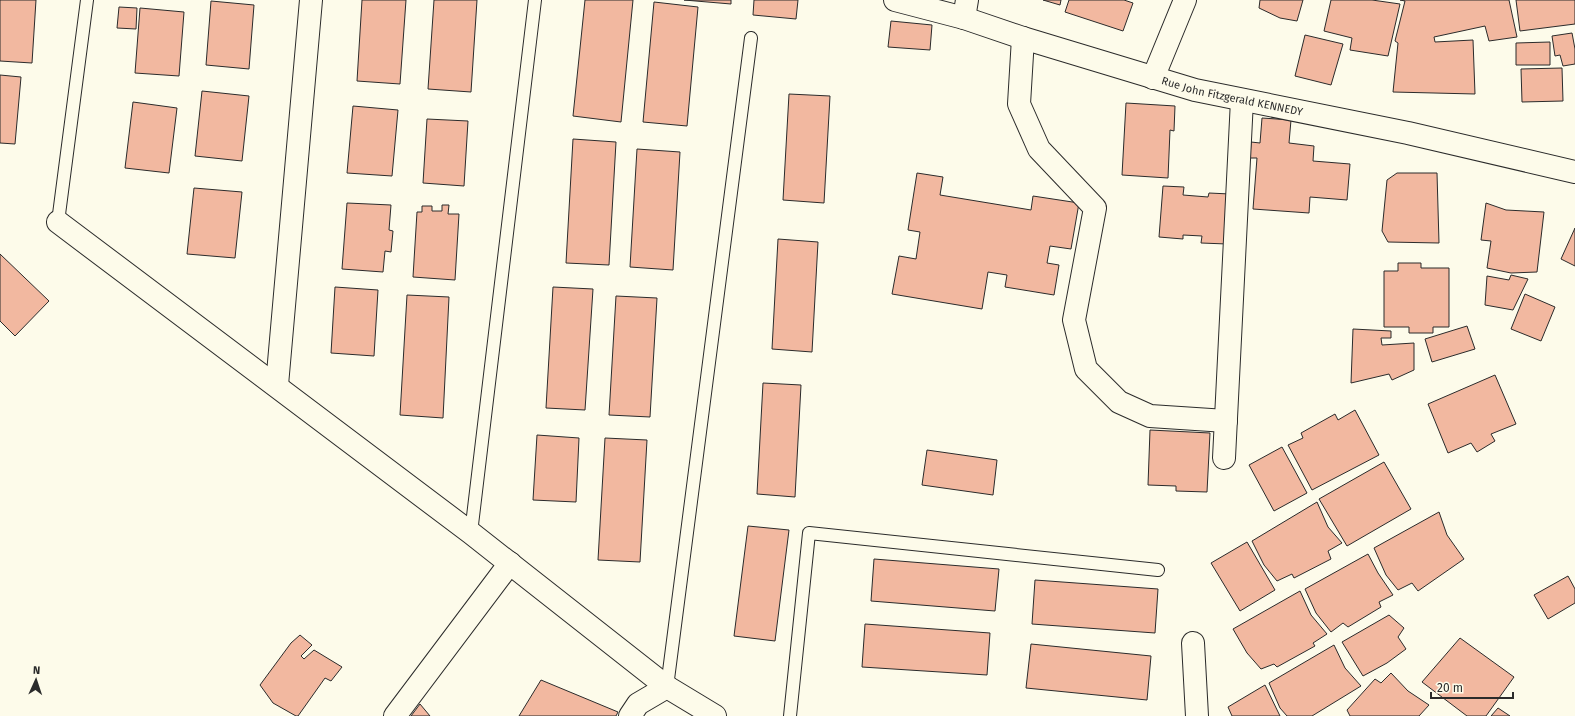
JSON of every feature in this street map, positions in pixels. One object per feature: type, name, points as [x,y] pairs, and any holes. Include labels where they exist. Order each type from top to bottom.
[{"type":"street","points":[[276,385],[311,0]]},
{"type":"street","name":"Rue John Fitzgerald KENNEDY","points":[[894,0],[966,9],[1023,38],[1088,56],[1153,78],[1242,100],[1408,133],[1575,172]]},
{"type":"street","points":[[1153,78],[1185,0]]},
{"type":"street","points":[[1023,38],[1019,104],[1039,149],[1096,208],[1074,320],[1086,369],[1119,402],[1150,416],[1226,422]]},
{"type":"street","points":[[1224,458],[1242,100]]},
{"type":"street","points":[[58,222],[471,533],[667,687],[715,716]]},
{"type":"street","points":[[396,716],[510,563]]},
{"type":"street","points":[[1193,643],[1197,716]]},
{"type":"street","points":[[630,716],[638,704],[667,687]]},
{"type":"lane","points":[[58,222],[88,0]]},
{"type":"lane","points":[[471,533],[535,0]]},
{"type":"lane","points":[[667,687],[751,38]]},
{"type":"lane","points":[[790,716],[809,533],[1158,570]]},
{"type":"building","points":[[0,0],[36,0],[32,63],[0,61]]},
{"type":"building","points":[[362,0],[406,0],[400,84],[357,81]]},
{"type":"building","points":[[434,0],[477,0],[471,92],[428,89]]},
{"type":"building","points":[[585,0],[633,0],[621,122],[573,116]]},
{"type":"building","points":[[684,0],[731,0],[731,4]]},
{"type":"building","points":[[754,0],[798,0],[796,19],[753,15]]},
{"type":"building","points":[[1043,0],[1061,0],[1060,5]]},
{"type":"building","points":[[1069,0],[1124,0],[1133,3],[1123,31],[1065,12]]},
{"type":"building","points":[[1260,0],[1303,0],[1297,21],[1280,18],[1259,8]]},
{"type":"building","points":[[1331,0],[1372,0],[1400,4],[1388,56],[1350,50],[1352,38],[1324,31]]},
{"type":"building","points":[[1400,0],[1509,0],[1517,37],[1489,41],[1485,26],[1434,37],[1435,42],[1473,40],[1475,94],[1393,92],[1398,43],[1395,41],[1405,1]]},
{"type":"building","points":[[1516,0],[1575,0],[1575,24],[1520,31]]},
{"type":"building","points":[[211,1],[254,5],[249,69],[206,65]]},
{"type":"building","points":[[654,2],[698,7],[687,126],[643,122]]},
{"type":"building","points":[[119,7],[137,8],[136,29],[117,28]]},
{"type":"building","points":[[140,8],[184,12],[179,76],[135,73]]},
{"type":"building","points":[[891,21],[932,25],[930,50],[888,47]]},
{"type":"building","points":[[1572,33],[1575,49],[1575,64],[1563,66],[1560,55],[1555,56],[1552,36]]},
{"type":"building","points":[[1305,35],[1343,44],[1331,85],[1295,76]]},
{"type":"building","points":[[1550,42],[1550,65],[1516,65],[1516,43]]},
{"type":"building","points":[[1562,68],[1563,101],[1522,102],[1521,69]]},
{"type":"building","points":[[0,75],[21,77],[15,144],[0,143]]},
{"type":"building","points":[[202,91],[249,96],[242,161],[195,156]]},
{"type":"building","points":[[789,94],[830,96],[824,203],[783,200]]},
{"type":"building","points":[[133,102],[177,108],[169,173],[125,168]]},
{"type":"building","points":[[1126,103],[1175,106],[1174,131],[1170,130],[1168,178],[1122,175]]},
{"type":"building","points":[[353,106],[398,110],[392,176],[347,173]]},
{"type":"building","points":[[1262,118],[1291,120],[1289,143],[1314,146],[1313,161],[1350,164],[1347,200],[1310,197],[1309,213],[1253,209],[1257,158],[1250,158],[1251,142],[1260,143]]},
{"type":"building","points":[[427,119],[468,121],[464,186],[423,183]]},
{"type":"building","points":[[573,139],[616,142],[609,265],[566,263]]},
{"type":"building","points":[[637,149],[680,152],[673,270],[630,267]]},
{"type":"building","points":[[917,173],[943,177],[940,195],[1031,210],[1033,196],[1079,203],[1071,249],[1050,246],[1047,263],[1059,265],[1054,295],[1005,287],[1007,275],[988,272],[982,309],[892,294],[899,256],[916,259],[920,232],[908,230]]},
{"type":"building","points":[[1397,173],[1437,173],[1439,243],[1388,242],[1382,231],[1387,180]]},
{"type":"building","points":[[1163,186],[1184,187],[1183,195],[1208,197],[1209,193],[1230,194],[1227,244],[1201,243],[1202,236],[1183,235],[1183,239],[1159,237]]},
{"type":"building","points":[[194,188],[242,192],[235,258],[187,254]]},
{"type":"building","points":[[347,203],[391,205],[389,230],[393,231],[391,252],[385,251],[383,272],[342,269]]},
{"type":"building","points":[[1486,203],[1506,210],[1544,212],[1537,272],[1511,273],[1487,268],[1491,241],[1481,240]]},
{"type":"building","points":[[442,205],[449,205],[448,214],[459,214],[455,280],[413,277],[417,212],[422,212],[422,206],[432,206],[432,211],[442,211]]},
{"type":"building","points":[[1575,228],[1575,266],[1561,259]]},
{"type":"building","points":[[778,239],[818,242],[812,352],[772,349]]},
{"type":"building","points":[[0,254],[49,301],[15,336],[0,321]]},
{"type":"building","points":[[1398,263],[1421,263],[1421,268],[1449,268],[1449,327],[1433,327],[1433,333],[1409,333],[1409,327],[1384,327],[1384,271],[1398,271]]},
{"type":"building","points":[[1511,275],[1528,279],[1513,310],[1485,305],[1487,276],[1509,280]]},
{"type":"building","points":[[335,287],[378,290],[374,356],[331,353]]},
{"type":"building","points":[[553,287],[593,289],[585,410],[546,408]]},
{"type":"building","points":[[1525,294],[1555,307],[1541,341],[1511,329]]},
{"type":"building","points":[[407,295],[449,297],[443,418],[400,415]]},
{"type":"building","points":[[616,296],[657,298],[650,417],[609,415]]},
{"type":"building","points":[[1467,326],[1475,349],[1432,362],[1425,339]]},
{"type":"building","points":[[1353,329],[1391,331],[1391,338],[1381,338],[1382,345],[1414,343],[1414,370],[1392,380],[1389,374],[1351,383]]},
{"type":"building","points":[[1495,375],[1516,424],[1491,434],[1495,441],[1477,452],[1471,443],[1448,453],[1428,404]]},
{"type":"building","points":[[763,383],[801,385],[795,497],[757,494]]},
{"type":"building","points":[[1355,410],[1379,455],[1312,490],[1288,445],[1303,438],[1301,433],[1335,414],[1338,420]]},
{"type":"building","points":[[1150,430],[1210,433],[1207,492],[1176,491],[1176,486],[1148,485]]},
{"type":"building","points":[[537,435],[579,438],[576,502],[533,500]]},
{"type":"building","points":[[605,438],[647,440],[640,562],[598,560]]},
{"type":"building","points":[[1282,447],[1307,493],[1274,511],[1249,465]]},
{"type":"building","points":[[927,450],[997,460],[993,495],[922,485]]},
{"type":"building","points":[[1384,462],[1411,509],[1347,546],[1319,499]]},
{"type":"building","points":[[1317,502],[1328,527],[1342,543],[1328,551],[1331,559],[1294,578],[1292,574],[1277,581],[1264,565],[1252,541]]},
{"type":"building","points":[[1439,512],[1447,535],[1464,559],[1418,591],[1412,583],[1398,590],[1386,575],[1374,548]]},
{"type":"building","points":[[748,526],[789,530],[775,641],[734,636]]},
{"type":"building","points":[[1247,542],[1275,590],[1240,611],[1211,563]]},
{"type":"building","points":[[1368,554],[1378,573],[1393,595],[1379,602],[1381,607],[1348,627],[1343,623],[1331,632],[1316,613],[1305,589]]},
{"type":"building","points":[[874,559],[999,569],[995,611],[871,601]]},
{"type":"building","points":[[1568,576],[1575,589],[1575,603],[1548,619],[1534,595]]},
{"type":"building","points":[[1035,580],[1158,589],[1155,633],[1032,624]]},
{"type":"building","points":[[1300,591],[1311,615],[1327,634],[1313,643],[1315,646],[1277,667],[1274,664],[1261,669],[1247,653],[1233,629]]},
{"type":"building","points":[[1389,615],[1404,628],[1398,637],[1406,649],[1387,663],[1363,676],[1342,642]]},
{"type":"building","points":[[865,624],[990,633],[987,675],[862,667]]},
{"type":"building","points":[[300,635],[312,645],[301,656],[304,659],[314,650],[342,667],[331,681],[325,678],[298,716],[296,716],[273,703],[260,685],[291,643]]},
{"type":"building","points":[[1460,638],[1514,677],[1486,716],[1467,716],[1422,682]]},
{"type":"building","points":[[1031,644],[1151,656],[1147,700],[1026,688]]},
{"type":"building","points":[[1334,645],[1345,668],[1361,686],[1312,716],[1287,716],[1280,708],[1269,683]]},
{"type":"building","points":[[1391,673],[1408,691],[1429,705],[1419,716],[1350,716],[1347,710],[1375,679],[1381,683]]},
{"type":"building","points":[[541,680],[618,712],[616,716],[519,716]]},
{"type":"building","points":[[1265,685],[1280,716],[1232,716],[1228,707]]},
{"type":"building","points":[[420,704],[430,716],[411,716]]},
{"type":"building","points":[[1498,708],[1510,716],[1491,716]]}]
